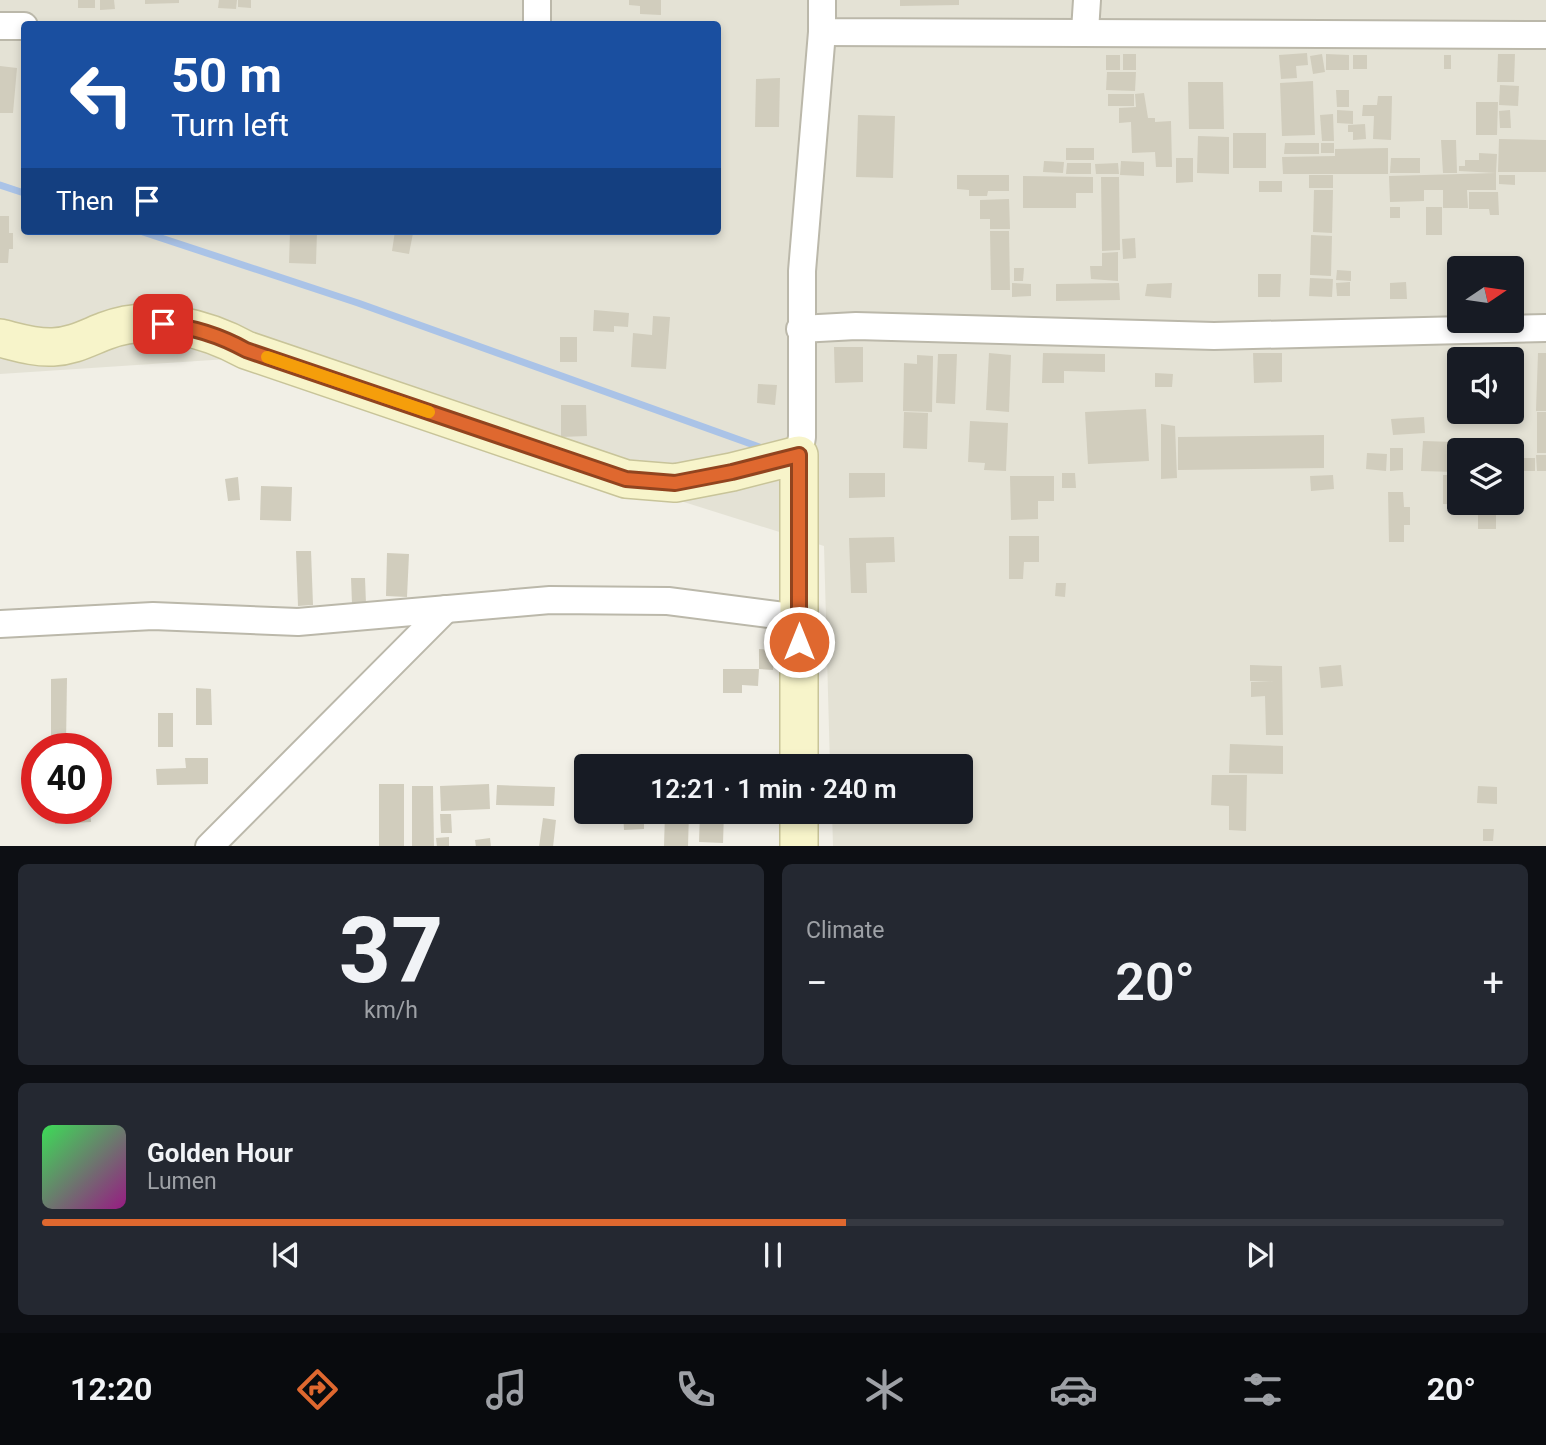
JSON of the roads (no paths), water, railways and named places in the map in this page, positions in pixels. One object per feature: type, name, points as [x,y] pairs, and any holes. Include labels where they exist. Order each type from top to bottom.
[{"type":"street","points":[[537,0],[537,21]]},
{"type":"street","points":[[799,754],[799,455],[802,437],[800,330],[802,271],[822,32],[822,0]]},
{"type":"street","points":[[1085,31],[1087,0]]},
{"type":"street","points":[[0,26],[21,26]]},
{"type":"street","points":[[822,32],[1546,35]]},
{"type":"street","points":[[0,338],[50,348],[82,342],[124,326],[182,326],[204,331],[246,350],[626,479],[675,483],[799,455]]},
{"type":"street","points":[[800,330],[856,326],[1214,336],[1546,328]]},
{"type":"street","points":[[0,624],[153,617],[298,622],[550,600],[655,601],[799,618]]},
{"type":"street","points":[[209,846],[446,609]]},
{"type":"street","points":[[799,824],[799,846]]},
{"type":"waterway","points":[[0,185],[21,192]]},
{"type":"waterway","points":[[152,235],[358,303],[765,449]]}]
